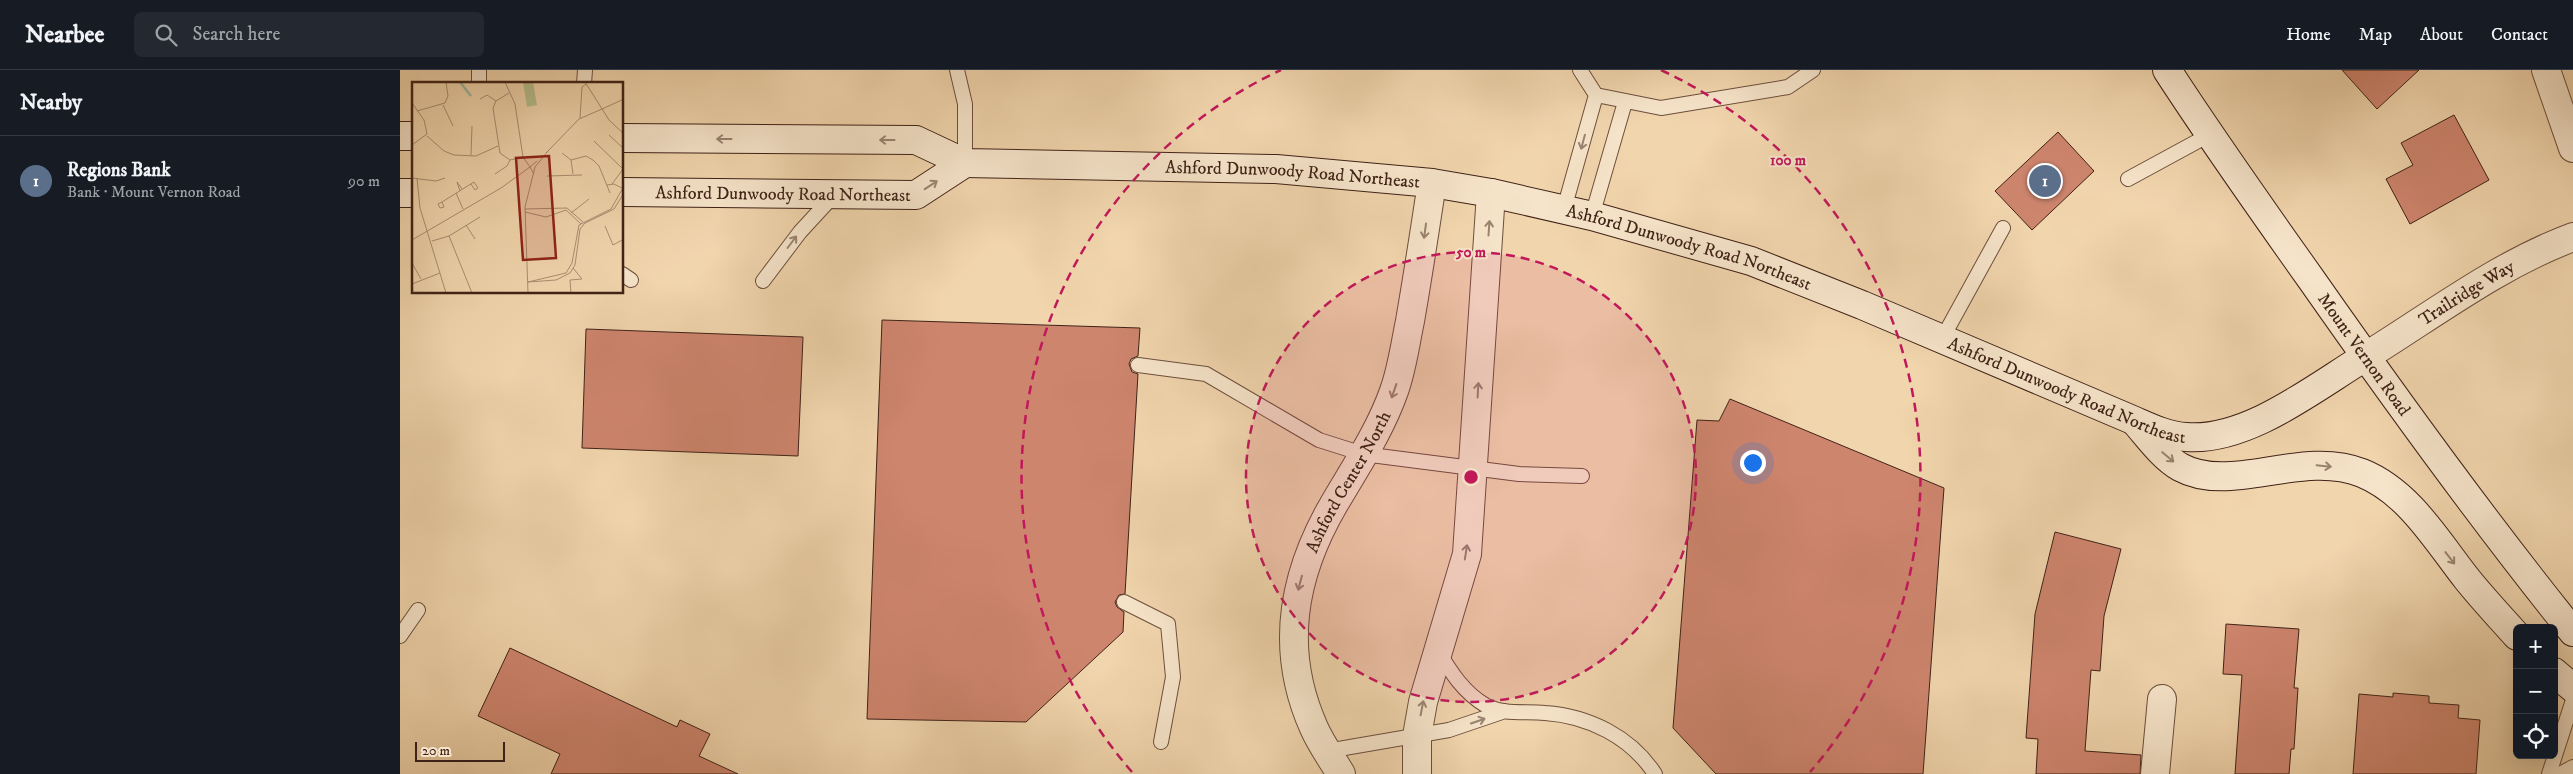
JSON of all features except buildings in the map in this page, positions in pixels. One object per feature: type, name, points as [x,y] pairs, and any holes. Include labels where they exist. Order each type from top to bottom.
[{"type":"main road","name":"Mount Vernon Road","points":[[2167,70],[2209,135],[2365,357],[2526,573],[2573,632]]},
{"type":"main road","points":[[2546,70],[2573,148]]},
{"type":"main road","name":"Ashford Dunwoody Road Northeast","points":[[624,138],[916,140],[965,163],[1276,169],[1432,183],[1491,194],[1592,216],[1750,261],[1812,284],[2167,434],[2186,437],[2223,434],[2259,422],[2365,357]]},
{"type":"main road","name":"Ashford Dunwoody Road Northeast","points":[[624,192],[916,195],[965,163]]},
{"type":"main road","name":"Ashford Center North","points":[[1334,763],[1314,728],[1299,677],[1293,621],[1299,590],[1316,537],[1386,411],[1401,366],[1432,183]]},
{"type":"main road","points":[[1417,774],[1417,736],[1423,702],[1467,554],[1491,194]]},
{"type":"main road","name":"Trailridge Way","points":[[2365,357],[2482,281],[2542,249],[2573,237]]},
{"type":"main road","points":[[2135,421],[2163,454],[2179,466],[2197,474],[2219,477],[2292,466],[2318,465],[2361,473],[2381,483],[2401,498],[2513,631]]},
{"type":"main road","points":[[2558,675],[2573,688]]},
{"type":"main road","points":[[2156,774],[2162,699]]},
{"type":"lane","points":[[957,70],[965,104],[965,163]]},
{"type":"lane","points":[[1580,70],[1596,95],[1661,108],[1788,87],[1813,70]]},
{"type":"lane","points":[[1564,209],[1596,95]]},
{"type":"lane","points":[[1592,216],[1625,102]]},
{"type":"lane","points":[[2128,179],[2209,135]]},
{"type":"lane","points":[[763,281],[800,232],[835,195]]},
{"type":"lane","points":[[1942,339],[2003,228]]},
{"type":"lane","points":[[1138,365],[1206,374],[1319,440],[1363,454],[1519,474],[1582,476]]},
{"type":"lane","points":[[1124,602],[1168,624],[1173,677],[1161,742]]},
{"type":"lane","points":[[400,636],[418,610]]},
{"type":"lane","points":[[1438,650],[1462,686],[1487,706],[1505,711],[1547,713],[1579,719],[1608,730],[1631,746],[1655,774]]},
{"type":"lane","points":[[2549,774],[2573,700]]},
{"type":"lane","points":[[1334,763],[1417,736],[1449,730],[1505,711]]},
{"type":"lane","points":[[2560,774],[2573,767]]},
{"type":"place","name":"Regions Bank","points":[[2045,181]]}]
